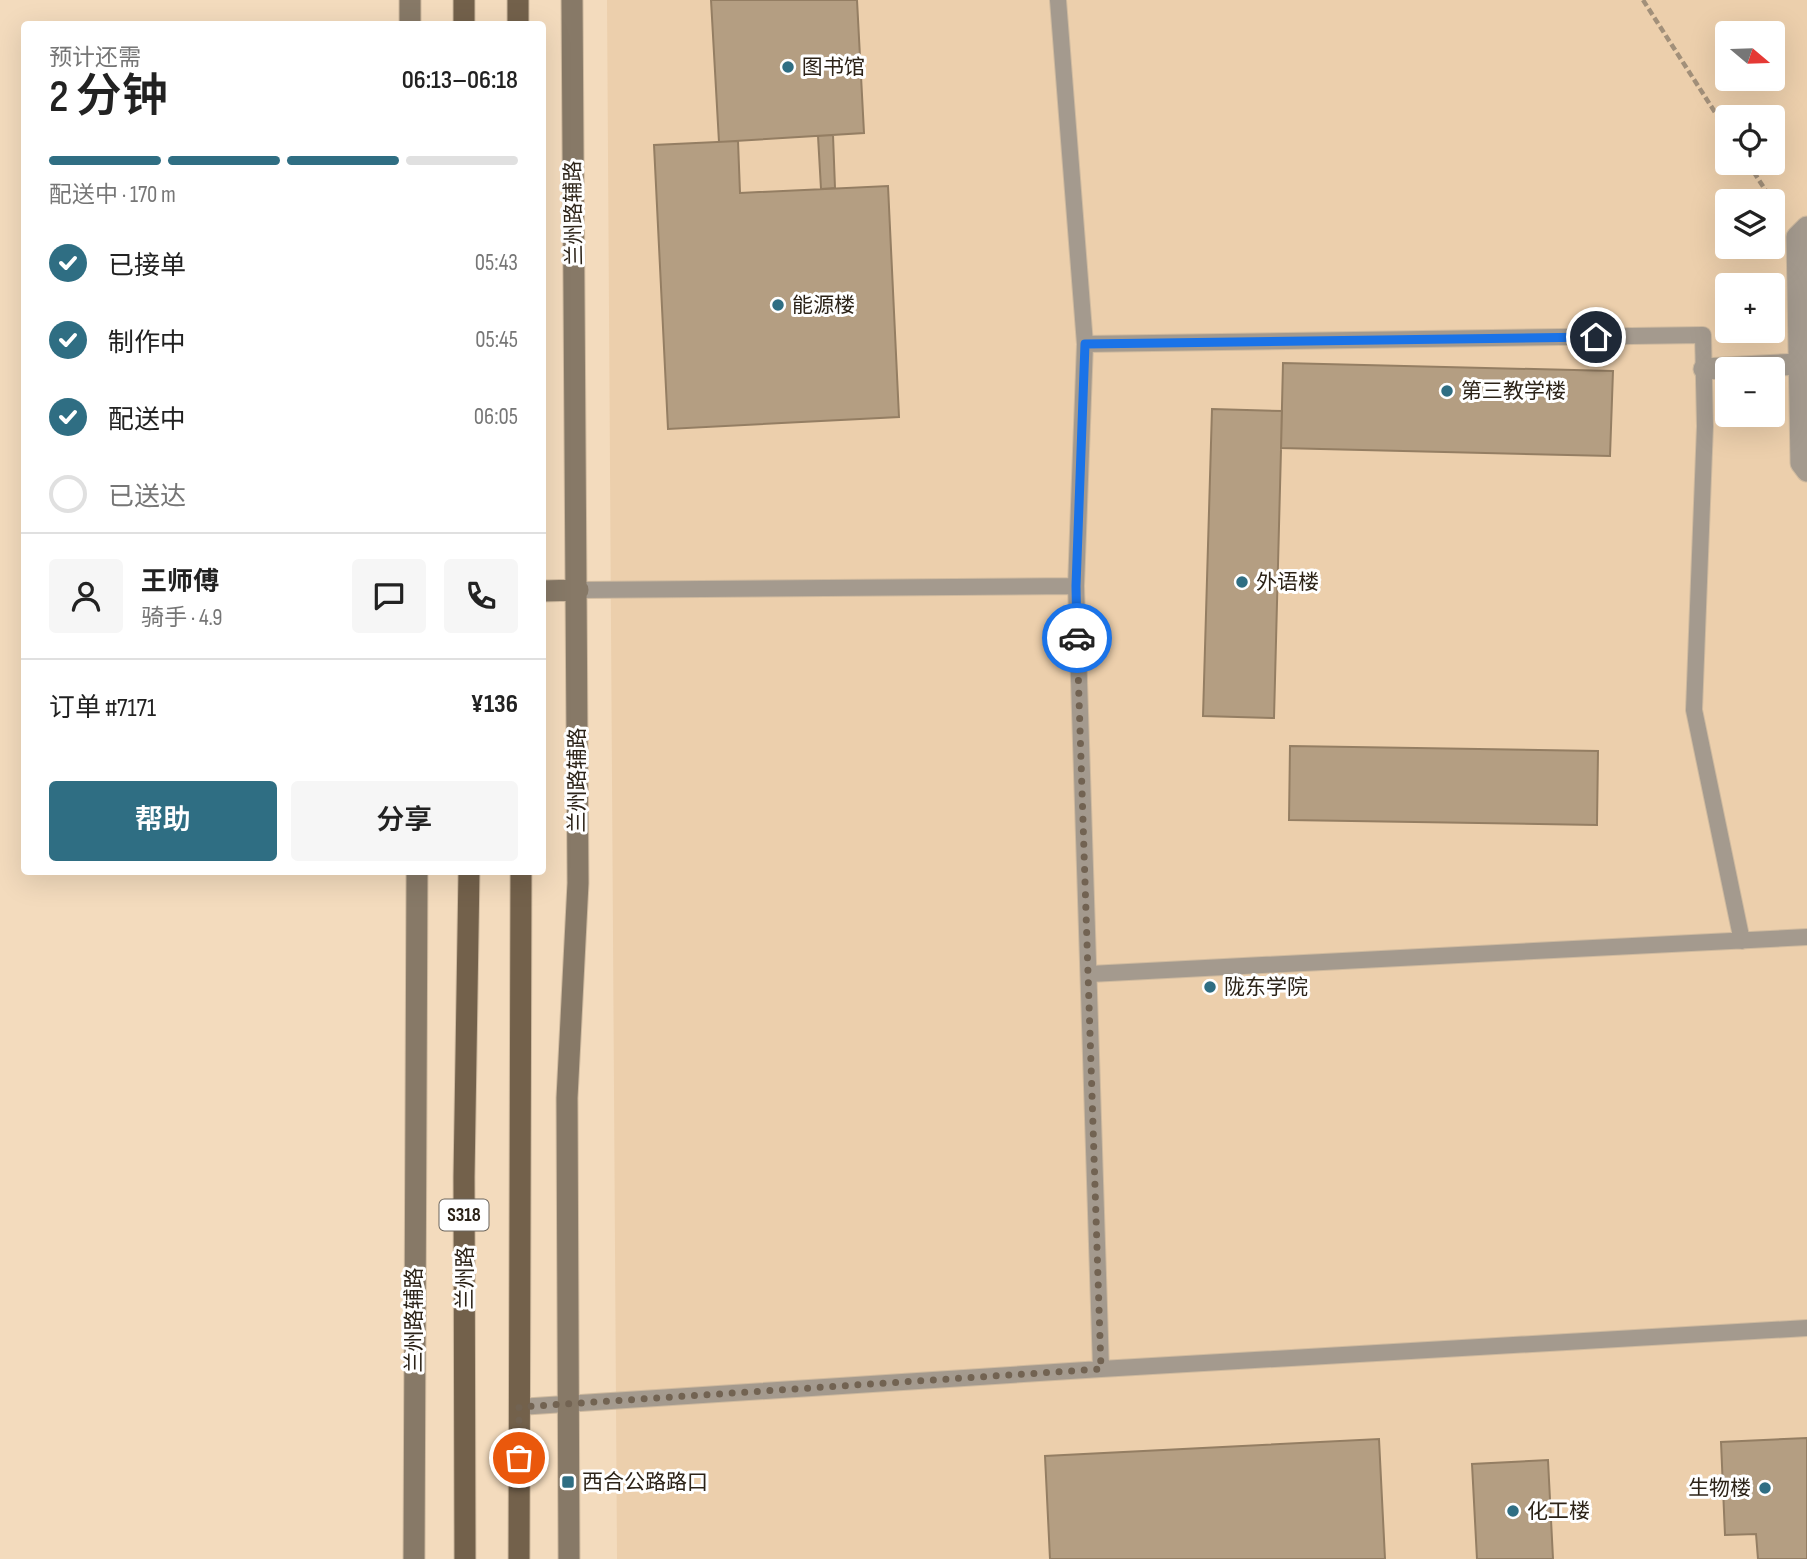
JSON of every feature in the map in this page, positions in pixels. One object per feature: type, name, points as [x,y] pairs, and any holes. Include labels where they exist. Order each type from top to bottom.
[{"type":"main road","points":[[464,0],[464,21]]},
{"type":"main road","points":[[518,0],[518,21]]},
{"type":"main road","name":"兰州路","points":[[465,1559],[464,1177],[469,875]]},
{"type":"main road","name":"S318","points":[[519,1559],[521,875]]},
{"type":"street","points":[[410,0],[410,21]]},
{"type":"street","name":"兰州路辅路","points":[[569,1559],[568,1098],[578,883],[572,0]]},
{"type":"street","points":[[1807,226],[1797,237],[1801,463],[1807,471]]},
{"type":"street","points":[[1704,369],[1799,364]]},
{"type":"street","points":[[546,591],[578,590]]},
{"type":"street","name":"兰州路辅路","points":[[414,1559],[417,875]]},
{"type":"lane","points":[[1058,0],[1085,344],[1076,586],[1101,1369]]},
{"type":"lane","points":[[1085,344],[1703,335],[1705,440],[1694,710],[1742,941]]},
{"type":"lane","points":[[578,590],[1076,586]]},
{"type":"lane","points":[[1090,974],[1807,937]]},
{"type":"lane","points":[[519,1407],[1101,1369],[1807,1328]]},
{"type":"path","points":[[1643,0],[1715,112]]},
{"type":"shaded area","name":"陇东学院","points":[[607,0],[1807,0],[1807,1559],[617,1559]]},
{"type":"building","name":"图书馆","points":[[711,0],[857,0],[864,133],[719,142]]},
{"type":"building","points":[[833,135],[835,188],[821,189],[818,136]]},
{"type":"building","name":"能源楼","points":[[738,141],[740,193],[888,186],[899,417],[668,429],[654,145]]},
{"type":"building","name":"第三教学楼","points":[[1283,363],[1613,371],[1610,456],[1281,448]]},
{"type":"building","name":"外语楼","points":[[1212,409],[1282,411],[1274,718],[1203,716]]},
{"type":"building","points":[[1290,746],[1598,751],[1597,825],[1289,820]]},
{"type":"building","name":"生物楼","points":[[1807,1438],[1807,1559],[1758,1559],[1756,1534],[1725,1535],[1721,1442]]},
{"type":"building","points":[[1379,1439],[1385,1559],[1050,1559],[1045,1456]]},
{"type":"building","name":"化工楼","points":[[1548,1460],[1553,1559],[1477,1559],[1472,1464]]},
{"type":"way so far","points":[[519,1458],[519,1407],[1101,1369],[1077,638]]},
{"type":"place","name":"图书馆","points":[[788,67]]},
{"type":"place","name":"能源楼","points":[[778,305]]},
{"type":"place","name":"第三教学楼","points":[[1447,391]]},
{"type":"place","name":"外语楼","points":[[1242,582]]},
{"type":"place","name":"陇东学院","points":[[1210,987]]},
{"type":"place","name":"西合公路路口","points":[[568,1482]]},
{"type":"place","name":"生物楼","points":[[1765,1488]]},
{"type":"place","name":"化工楼","points":[[1513,1511]]},
{"type":"route","points":[[1077,638],[1076,586],[1085,344],[1596,337]]}]
